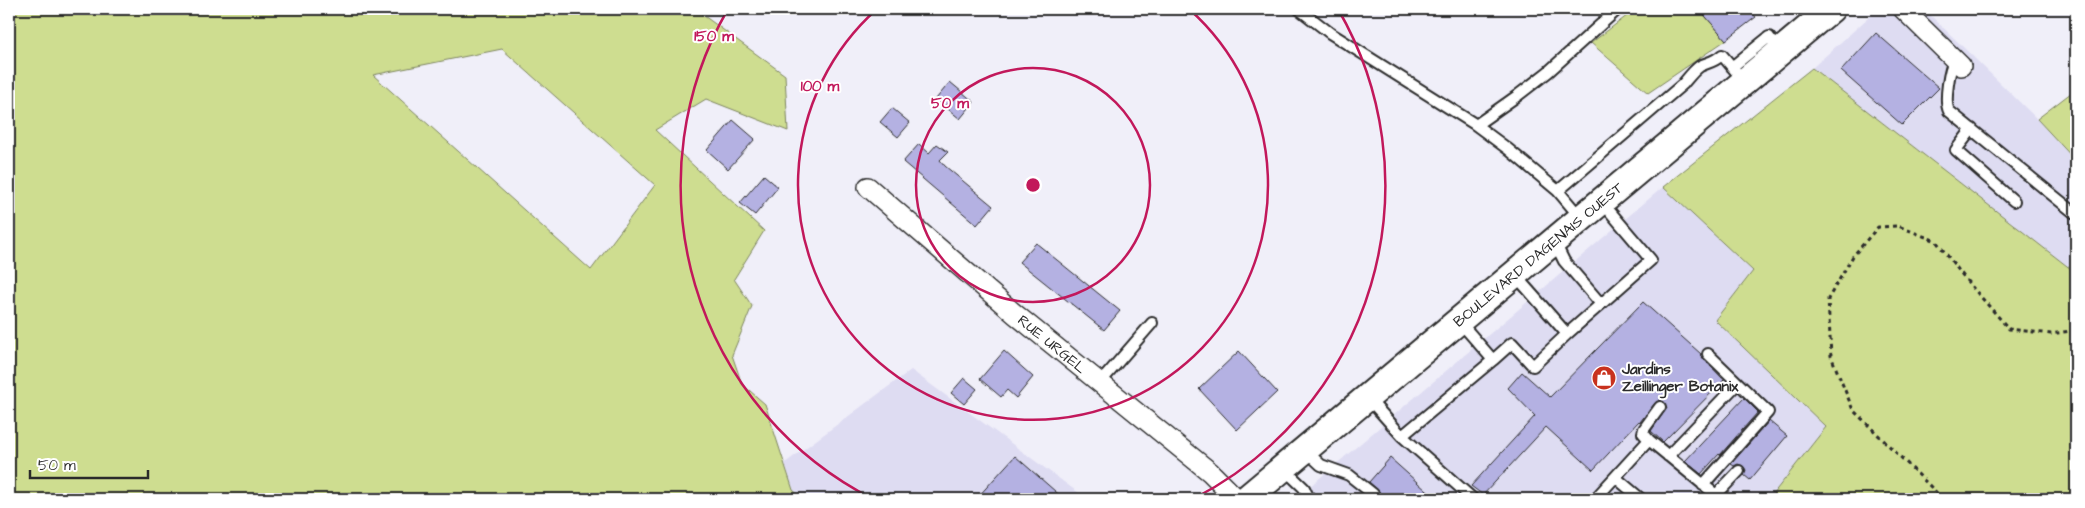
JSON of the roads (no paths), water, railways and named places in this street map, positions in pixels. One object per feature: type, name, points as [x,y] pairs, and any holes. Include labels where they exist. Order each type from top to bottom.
[{"type":"main road","name":"BOULEVARD DAGENAIS OUEST","points":[[1246,499],[1601,201],[1738,74],[1780,51],[1831,9]]},
{"type":"street","points":[[1903,9],[1958,63]]},
{"type":"street","name":"RUE URGEL","points":[[868,187],[1099,384],[1178,445],[1217,478],[1238,499]]},
{"type":"lane","points":[[1299,9],[1330,33],[1476,125],[1558,191],[1581,218]]},
{"type":"lane","points":[[1476,125],[1548,72],[1618,9]]},
{"type":"lane","points":[[1558,191],[1683,84],[1701,66],[1714,62],[1722,55],[1738,74]]},
{"type":"lane","points":[[1958,63],[1952,66],[1947,107],[2076,214]]},
{"type":"lane","points":[[1972,129],[1956,150],[2014,201]]},
{"type":"lane","points":[[1402,436],[1512,343],[1532,366],[1651,260],[1601,201]]},
{"type":"lane","points":[[1554,240],[1564,261],[1601,304]]},
{"type":"lane","points":[[1514,273],[1567,334]]},
{"type":"lane","points":[[1458,321],[1493,360]]},
{"type":"lane","points":[[1099,384],[1152,323]]},
{"type":"lane","points":[[1703,485],[1768,412],[1708,354]]},
{"type":"lane","points":[[1668,456],[1738,383]]},
{"type":"lane","points":[[1367,396],[1402,436],[1473,499]]},
{"type":"lane","points":[[1660,407],[1644,429],[1644,433],[1649,440],[1703,485],[1718,497],[1739,471]]},
{"type":"lane","points":[[1595,499],[1649,440]]},
{"type":"lane","points":[[1304,450],[1320,465],[1349,475],[1373,494]]},
{"type":"lane","points":[[1283,468],[1304,488],[1310,499]]},
{"type":"lane","points":[[1615,477],[1641,499]]},
{"type":"place","name":"Jardins Zeillinger Botanix","points":[[1604,378]]}]
